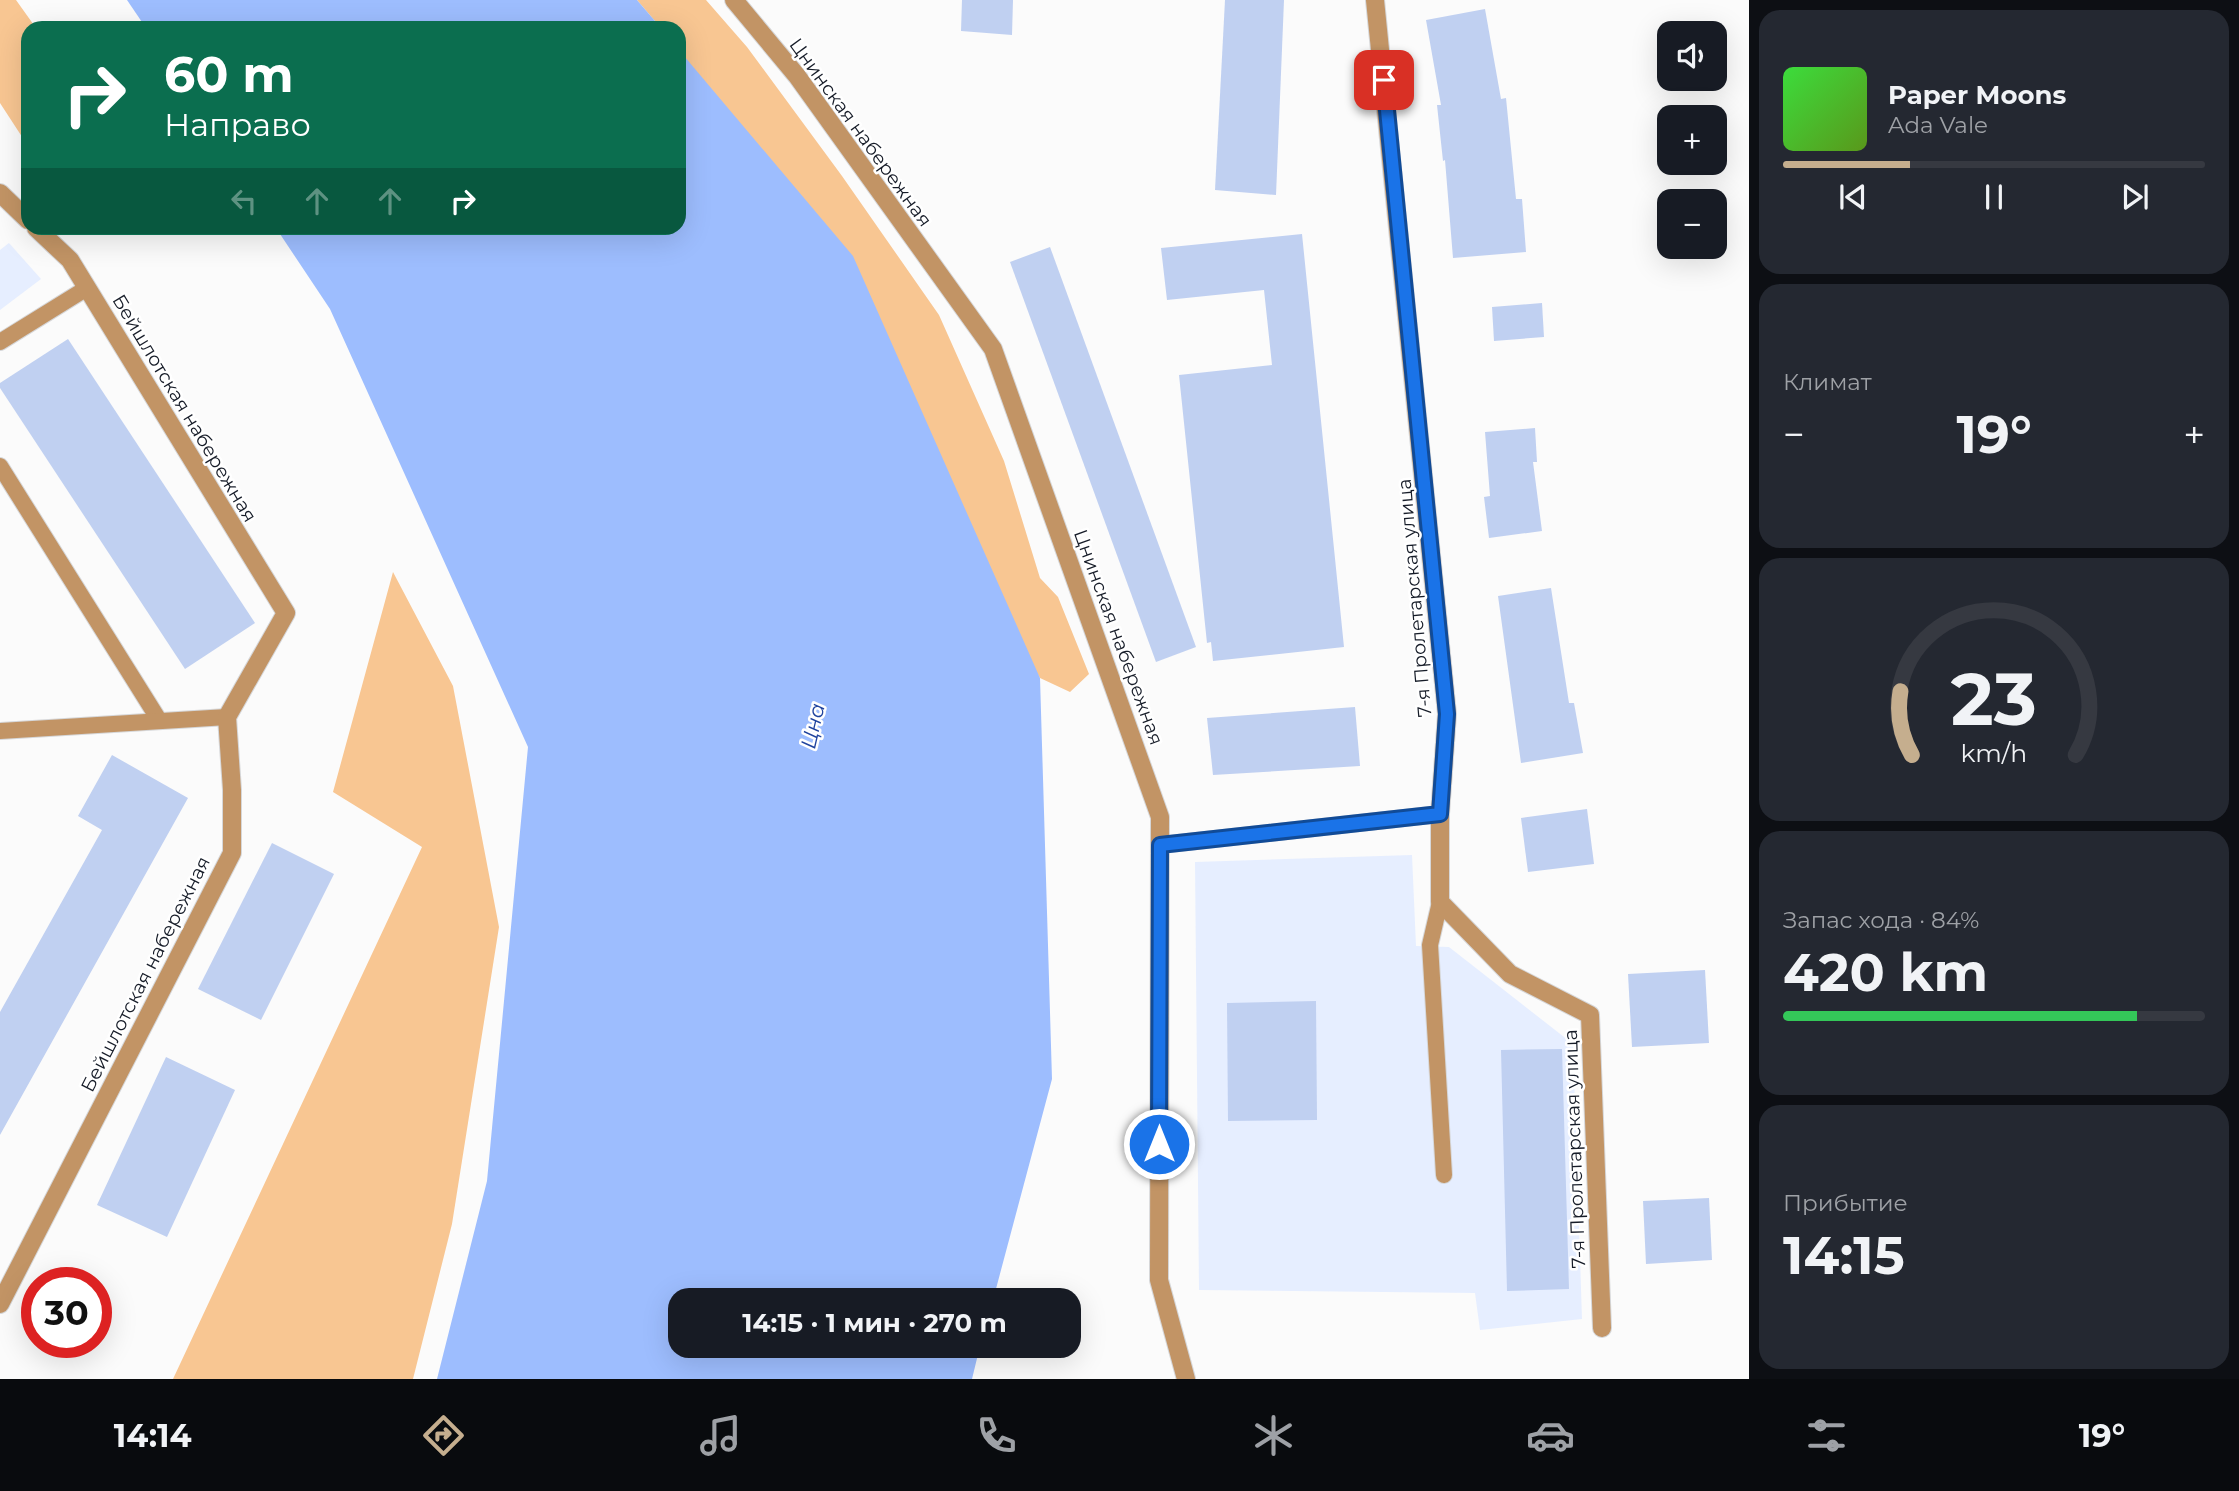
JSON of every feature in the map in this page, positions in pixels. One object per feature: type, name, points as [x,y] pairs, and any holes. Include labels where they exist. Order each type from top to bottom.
[{"type":"street","name":"Цнинская набережная","points":[[734,0],[797,76],[993,349],[1160,817],[1159,1280],[1186,1379]]},
{"type":"street","name":"7-я Пролетарская улица","points":[[1375,0],[1447,714],[1440,814],[1440,902],[1510,974],[1590,1015],[1602,1328]]},
{"type":"street","points":[[0,193],[21,213]]},
{"type":"street","name":"Бейшлотская набережная","points":[[0,1304],[232,853],[233,790],[227,717],[286,613],[70,260],[43,235]]},
{"type":"lane","points":[[0,342],[87,288]]},
{"type":"lane","points":[[0,467],[159,720]]},
{"type":"lane","points":[[0,731],[227,717]]},
{"type":"lane","points":[[1160,845],[1440,814]]},
{"type":"lane","points":[[1440,902],[1430,945],[1444,1175]]},
{"type":"shaded area","points":[[0,0],[16,0],[31,21],[21,21],[21,135],[0,103]]},
{"type":"shaded area","points":[[637,0],[706,0],[747,47],[939,315],[1004,461],[1040,578],[1058,597],[1089,674],[1070,692],[1040,678],[686,62],[686,21],[655,21]]},
{"type":"shaded area","points":[[9,243],[41,279],[0,310],[0,250]]},
{"type":"shaded area","points":[[393,572],[453,686],[499,927],[452,1224],[413,1379],[173,1379],[422,847],[333,792]]},
{"type":"shaded area","points":[[1412,855],[1416,946],[1449,947],[1573,1044],[1582,1319],[1480,1330],[1475,1293],[1199,1290],[1195,862]]},
{"type":"water","points":[[127,0],[637,0],[655,21],[141,21]]},
{"type":"water","name":"Цна","points":[[686,58],[853,256],[1040,678],[1052,1079],[996,1288],[668,1288],[668,1358],[977,1358],[972,1379],[437,1379],[487,1181],[528,747],[330,309],[281,235],[686,235]]},
{"type":"building","points":[[962,0],[1013,0],[1012,35],[961,31]]},
{"type":"building","points":[[1225,0],[1284,0],[1276,195],[1215,190]]},
{"type":"building","points":[[1485,9],[1501,99],[1506,98],[1516,199],[1522,199],[1526,252],[1453,258],[1445,160],[1443,161],[1437,105],[1441,105],[1426,20]]},
{"type":"building","points":[[1302,234],[1344,647],[1213,661],[1211,642],[1207,643],[1179,375],[1272,365],[1264,290],[1167,300],[1161,248]]},
{"type":"building","points":[[1050,247],[1196,647],[1156,662],[1010,262]]},
{"type":"building","points":[[1542,303],[1544,337],[1494,341],[1492,307]]},
{"type":"building","points":[[68,339],[255,623],[185,669],[0,388],[0,383]]},
{"type":"building","points":[[1535,428],[1537,462],[1533,462],[1542,531],[1489,538],[1484,497],[1490,496],[1485,432]]},
{"type":"building","points":[[1551,588],[1569,703],[1574,703],[1583,753],[1521,763],[1498,596]]},
{"type":"building","points":[[1355,707],[1360,766],[1213,775],[1207,718]]},
{"type":"building","points":[[112,755],[188,798],[0,1135],[0,1012],[102,830],[78,816]]},
{"type":"building","points":[[1587,809],[1594,864],[1528,872],[1521,818]]},
{"type":"building","points":[[272,843],[334,874],[261,1020],[198,989]]},
{"type":"building","points":[[1705,970],[1709,1043],[1632,1047],[1628,974]]},
{"type":"building","points":[[1316,1001],[1317,1120],[1228,1121],[1227,1003]]},
{"type":"building","points":[[1562,1049],[1569,1289],[1507,1291],[1501,1050]]},
{"type":"building","points":[[166,1057],[235,1090],[167,1237],[97,1205]]},
{"type":"building","points":[[1709,1198],[1712,1260],[1646,1264],[1643,1201]]},
{"type":"route","points":[[1159,1144],[1160,845],[1440,814],[1447,714],[1384,80]]}]
